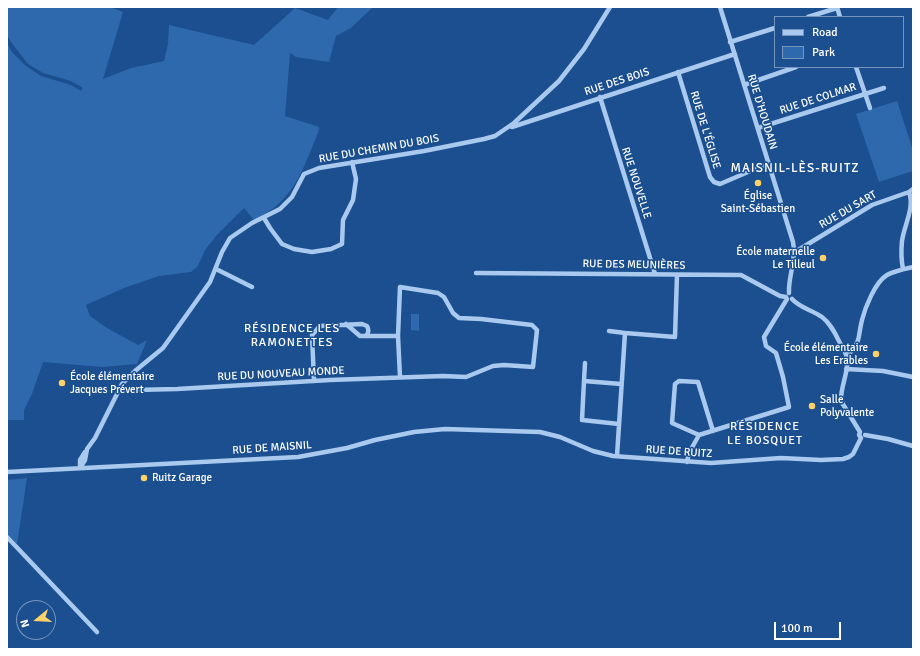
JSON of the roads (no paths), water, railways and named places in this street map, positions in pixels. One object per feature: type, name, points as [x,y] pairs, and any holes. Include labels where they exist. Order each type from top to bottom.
[{"type":"street","name":"RUE DU CHEMIN DU BOIS","points":[[80,468],[80,460],[95,438],[125,380],[163,348],[210,282],[222,252],[230,238],[252,223],[280,209],[292,197],[304,174],[318,168],[495,136],[506,129],[559,81],[584,49],[610,7]]},
{"type":"street","name":"RUE D'HOUDAIN","points":[[720,7],[793,242],[795,252],[789,281],[788,297]]},
{"type":"street","points":[[811,16],[837,7]]},
{"type":"street","points":[[730,42],[774,28]]},
{"type":"street","name":"RUE DES BOIS","points":[[506,129],[523,122],[735,54]]},
{"type":"street","points":[[744,85],[793,68]]},
{"type":"street","points":[[856,68],[870,108]]},
{"type":"street","name":"RUE DE L'ÉGLISE","points":[[678,72],[710,177],[714,182],[720,184],[768,163]]},
{"type":"street","name":"RUE DE COLMAR","points":[[758,128],[884,88]]},
{"type":"street","name":"RUE NOUVELLE","points":[[600,97],[655,274]]},
{"type":"street","points":[[264,218],[282,244],[294,249],[312,252],[331,249],[342,244],[343,220],[353,200],[356,179],[352,162]]},
{"type":"street","points":[[903,269],[901,257],[902,240],[912,200],[911,190]]},
{"type":"street","name":"RUE DU SART","points":[[795,252],[872,205],[911,190]]},
{"type":"street","points":[[847,356],[857,344],[864,310],[882,279],[903,269],[913,267]]},
{"type":"street","points":[[216,268],[252,287]]},
{"type":"street","name":"RUE DES MEUNIÈRES","points":[[476,273],[741,275],[780,296],[788,297]]},
{"type":"street","points":[[609,331],[675,337],[677,274]]},
{"type":"street","name":"RUE DU NOUVEAU MONDE","points":[[120,388],[134,390],[177,389],[400,377],[466,377],[498,365],[532,367],[536,330],[532,325],[459,318],[453,313],[444,297],[438,293],[400,287],[398,336]]},
{"type":"street","points":[[714,431],[698,382],[679,381],[675,384],[672,423],[700,435],[714,431],[788,407],[783,377],[776,353],[766,346],[764,337],[788,297],[827,321],[847,356],[846,369],[840,395],[841,401],[860,432],[859,436],[888,439],[913,446]]},
{"type":"street","points":[[346,324],[360,336],[398,336],[400,377]]},
{"type":"street","points":[[314,381],[312,335],[320,326],[362,324],[367,326],[369,332],[366,336]]},
{"type":"street","points":[[616,456],[626,333]]},
{"type":"street","points":[[585,363],[582,420],[618,424]]},
{"type":"street","points":[[846,369],[883,371],[913,377]]},
{"type":"street","points":[[584,381],[622,384]]},
{"type":"street","name":"RUE DE MAISNIL","points":[[7,472],[298,457],[347,448],[375,440],[414,432],[445,429],[540,432],[560,437]]},
{"type":"street","points":[[687,462],[689,453],[700,435]]},
{"type":"street","name":"RUE DE RUITZ","points":[[560,437],[592,451],[616,456],[687,462],[734,463],[781,458],[821,460],[843,459],[853,454],[863,436]]},
{"type":"street","points":[[7,537],[97,632]]},
{"type":"place","name":"Église Saint-Sébastien","points":[[758,183]]},
{"type":"place","name":"École maternelle Le Tilleul","points":[[823,258]]},
{"type":"place","name":"École élémentaire Les Erables","points":[[876,354]]},
{"type":"place","name":"École élémentaire Jacques Prévert","points":[[62,383]]},
{"type":"place","name":"Salle Polyvalente","points":[[812,406]]},
{"type":"place","name":"Ruitz Garage","points":[[144,478]]},
{"type":"district","name":"MAISNIL-LÈS-RUITZ","points":[[795,169]]},
{"type":"district","name":"RÉSIDENCE LES RAMONETTES","points":[[292,336]]},
{"type":"district","name":"RÉSIDENCE LE BOSQUET","points":[[765,434]]}]
